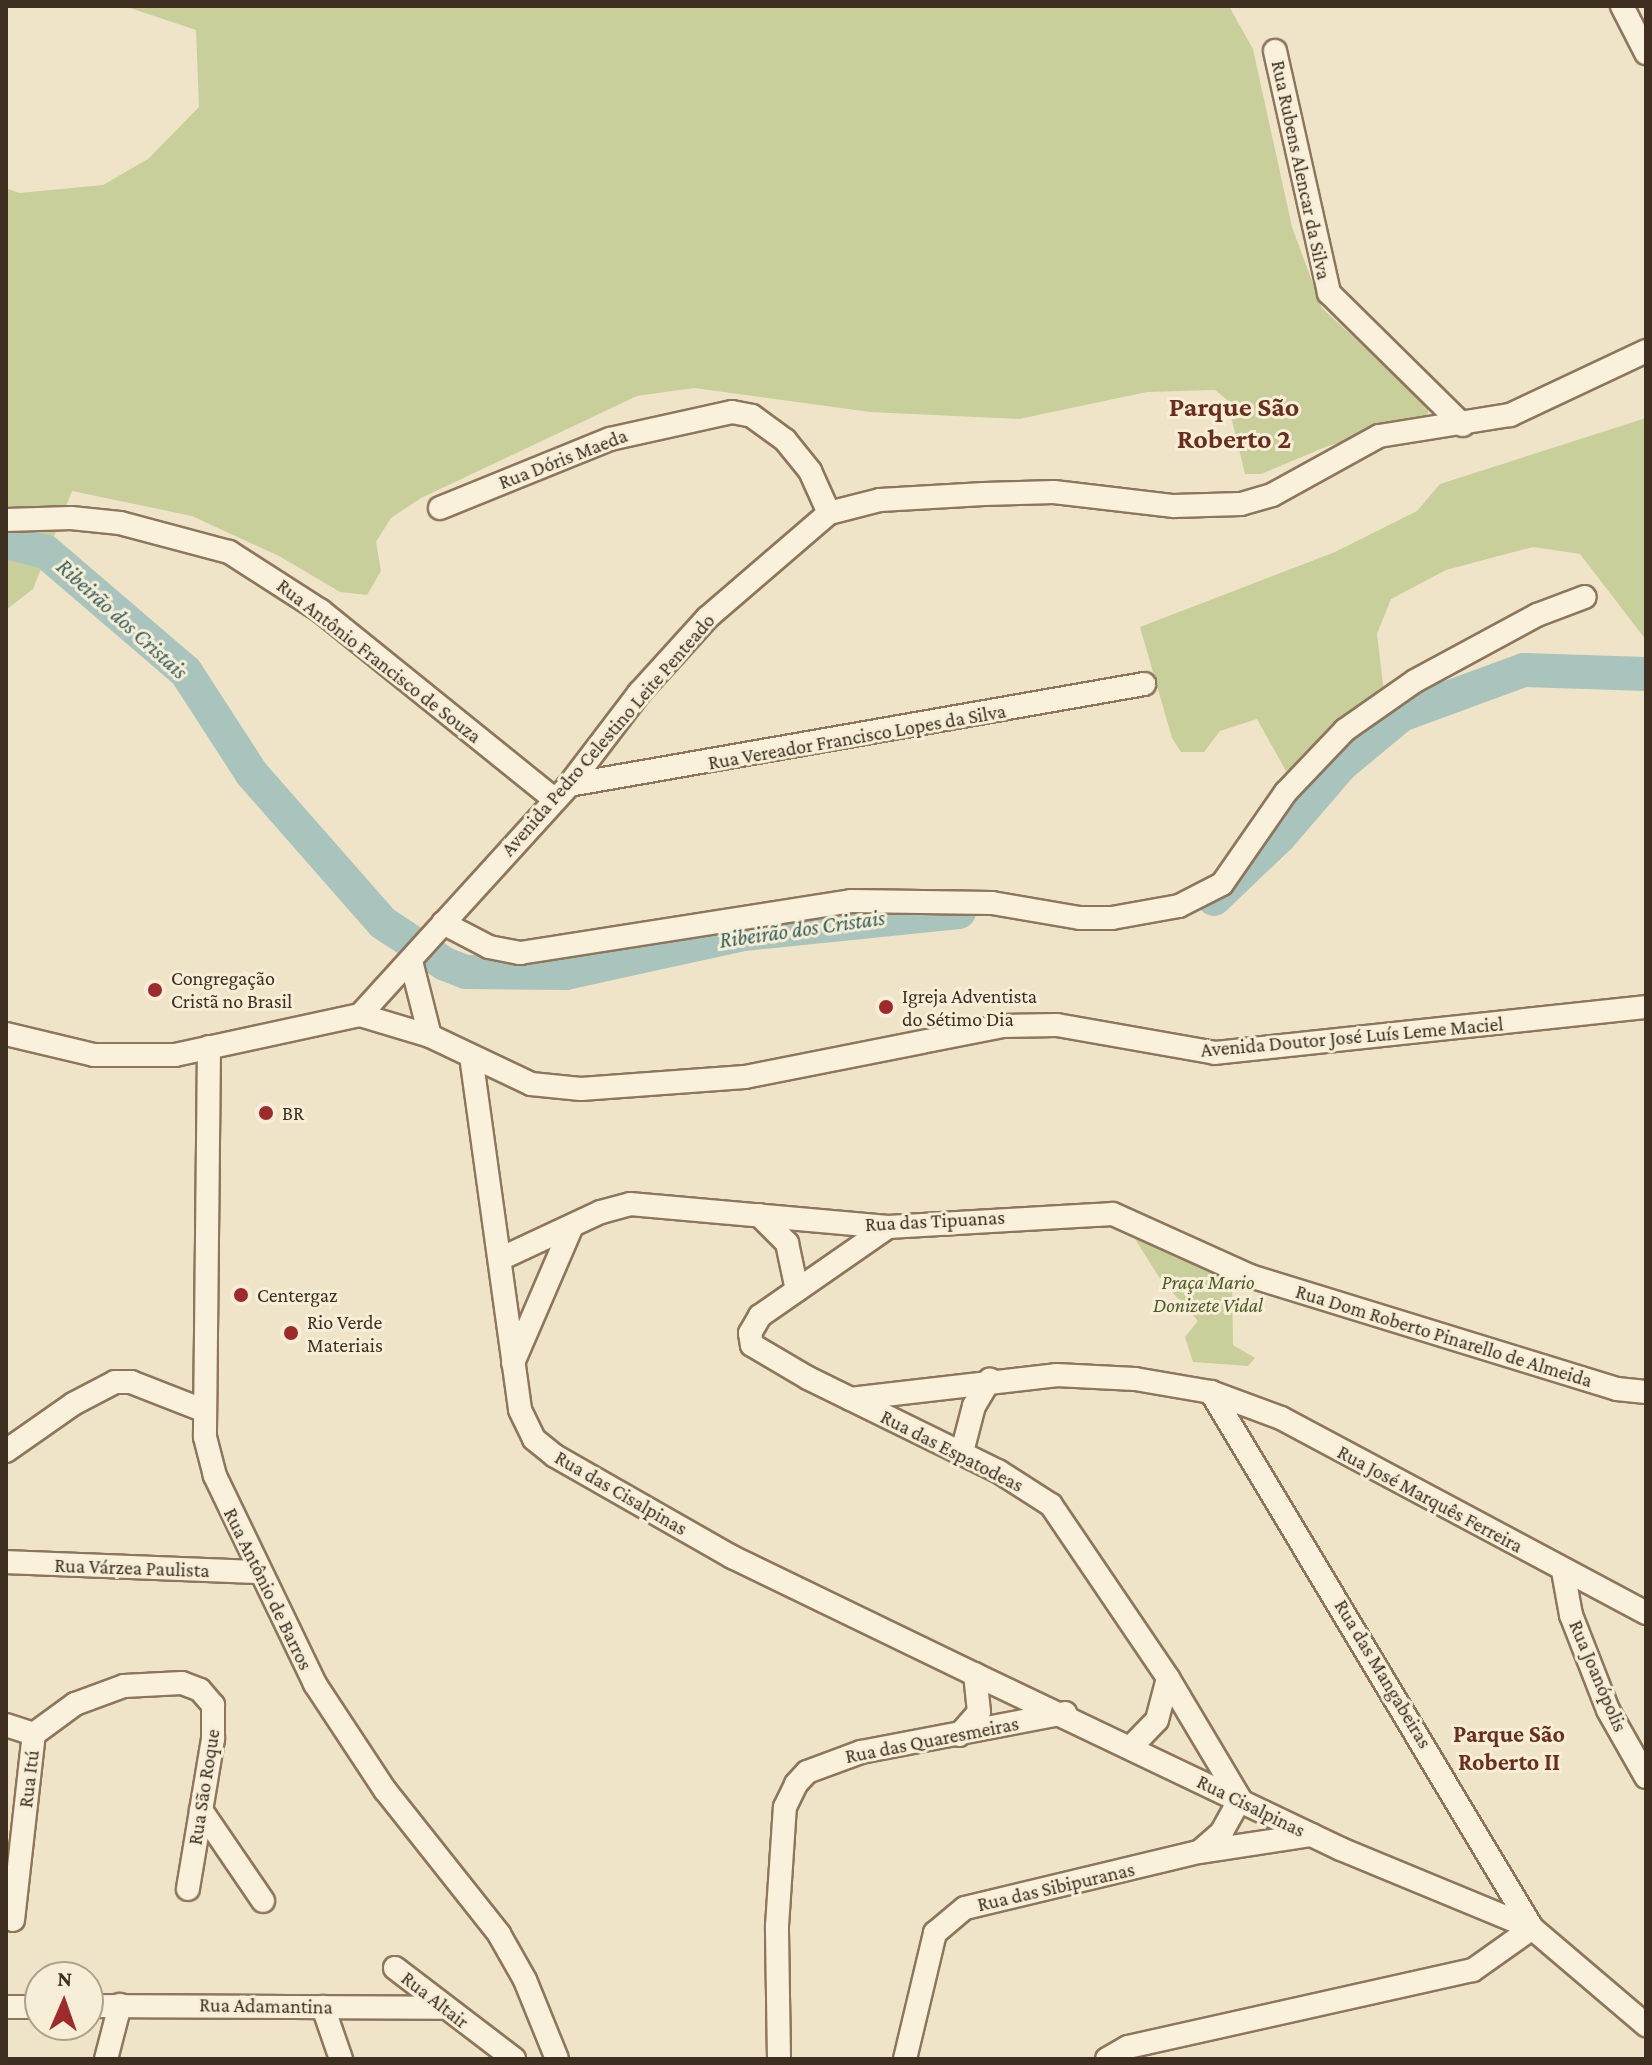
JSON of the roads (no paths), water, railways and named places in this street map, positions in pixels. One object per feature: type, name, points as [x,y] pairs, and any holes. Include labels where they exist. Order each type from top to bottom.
[{"type":"street","points":[[1622,6],[1646,53]]},
{"type":"street","name":"Rua Rubens Alencar da Silva","points":[[1275,51],[1329,293],[1463,425]]},
{"type":"street","name":"Avenida Pedro Celestino Leite Penteado","points":[[360,1015],[561,792],[639,693],[707,618],[829,513],[880,500],[996,493],[1054,492],[1174,506],[1241,504],[1272,495],[1379,436],[1463,425],[1538,406],[1646,351]]},
{"type":"street","name":"Rua Dóris Maeda","points":[[440,508],[610,439],[732,412],[752,416],[785,440],[810,471],[829,513]]},
{"type":"street","name":"Rua Antônio Francisco de Souza","points":[[6,520],[71,518],[120,523],[229,552],[321,611],[561,792]]},
{"type":"street","points":[[438,929],[489,947],[520,953],[851,901],[992,903],[1080,918],[1112,918],[1179,906],[1207,896],[1222,884],[1286,792],[1345,730],[1415,681],[1537,615],[1585,597]]},
{"type":"street","name":"Rua Vereador Francisco Lopes da Silva","points":[[561,792],[1144,684]]},
{"type":"street","points":[[413,959],[430,1036]]},
{"type":"street","name":"Avenida Doutor José Luís Leme Maciel","points":[[360,1015],[430,1036],[531,1084],[633,1088],[745,1077],[1002,1026],[1057,1025],[1215,1053],[1646,1007]]},
{"type":"street","points":[[6,1034],[94,1055],[175,1055],[360,1015]]},
{"type":"street","name":"Rua Antônio de Barros","points":[[209,1047],[205,1411],[215,1476],[258,1572],[315,1684],[368,1764],[499,1934],[525,1980],[557,2059]]},
{"type":"street","name":"Rua das Cisalpinas","points":[[471,1056],[512,1364],[527,1428],[555,1456],[732,1557],[975,1674]]},
{"type":"street","name":"Rua das Tipuanas","points":[[500,1259],[630,1204],[888,1227],[1113,1214]]},
{"type":"street","name":"Rua Dom Roberto Pinarello de Almeida","points":[[1113,1214],[1250,1276],[1617,1389],[1646,1392]]},
{"type":"street","points":[[759,1215],[787,1243],[797,1290]]},
{"type":"street","points":[[512,1364],[572,1226]]},
{"type":"street","name":"Rua das Espatodeas","points":[[888,1227],[753,1323],[752,1345],[849,1399],[962,1452],[1051,1505],[1168,1678],[1240,1799]]},
{"type":"street","points":[[849,1399],[990,1379],[1099,1375],[1211,1392]]},
{"type":"street","points":[[962,1452],[974,1406],[990,1379]]},
{"type":"street","points":[[6,1451],[73,1404],[115,1382],[131,1382],[205,1411]]},
{"type":"street","name":"Rua José Marquês Ferreira","points":[[1211,1392],[1281,1418],[1646,1613]]},
{"type":"street","name":"Rua das Mangabeiras","points":[[1211,1392],[1532,1928]]},
{"type":"street","name":"Rua Várzea Paulista","points":[[6,1562],[258,1572]]},
{"type":"street","name":"Rua Joanópolis","points":[[1563,1571],[1571,1615],[1608,1710],[1646,1777]]},
{"type":"street","points":[[959,1735],[979,1712],[975,1674]]},
{"type":"street","name":"Rua Cisalpinas","points":[[975,1674],[1065,1713],[1312,1835],[1532,1928]]},
{"type":"street","points":[[1131,1747],[1157,1720],[1168,1678]]},
{"type":"street","name":"Rua Itú","points":[[13,1920],[34,1734],[75,1704],[124,1686],[154,1681],[200,1690]]},
{"type":"street","name":"Rua São Roque","points":[[188,1889],[214,1720],[213,1705],[200,1690]]},
{"type":"street","name":"Rua das Quaresmeiras","points":[[779,2059],[777,1926],[785,1807],[796,1784],[807,1772],[829,1761],[1065,1713]]},
{"type":"street","name":"Rua Itú","points":[[6,1725],[34,1734]]},
{"type":"street","points":[[1199,1852],[1222,1832],[1240,1799]]},
{"type":"street","points":[[201,1810],[263,1901]]},
{"type":"street","name":"Rua das Sibipuranas","points":[[905,2059],[935,1933],[946,1920],[965,1908],[1199,1852],[1312,1835]]},
{"type":"street","points":[[1107,2059],[1128,2047],[1473,1970],[1532,1928],[1646,2025]]},
{"type":"street","name":"Rua Altair","points":[[395,1968],[443,2008],[514,2059]]},
{"type":"street","points":[[106,2059],[120,2005]]},
{"type":"street","name":"Rua Adamantina","points":[[104,2006],[443,2008]]},
{"type":"street","points":[[323,2007],[341,2059]]},
{"type":"waterway","name":"Ribeirão dos Cristais","points":[[6,542],[46,552],[186,672],[252,774],[383,923],[445,964],[466,972],[566,973],[743,934],[959,912]]},
{"type":"waterway","name":"Ribeirão dos Cristais","points":[[1214,899],[1280,836],[1341,765],[1401,715],[1524,670],[1646,674]]},
{"type":"place","name":"Congregação Cristã no Brasil","points":[[155,990]]},
{"type":"place","name":"Igreja Adventista do Sétimo Dia","points":[[886,1007]]},
{"type":"place","name":"BR","points":[[266,1113]]},
{"type":"place","name":"Centergaz","points":[[241,1295]]},
{"type":"place","name":"Rio Verde Materiais","points":[[291,1333]]},
{"type":"district","name":"Parque São Roberto 2","points":[[1234,423]]},
{"type":"district","name":"Parque São Roberto II","points":[[1509,1748]]},
{"type":"park label","name":"Praça Mario Donizete Vidal","points":[[1208,1294]]}]
